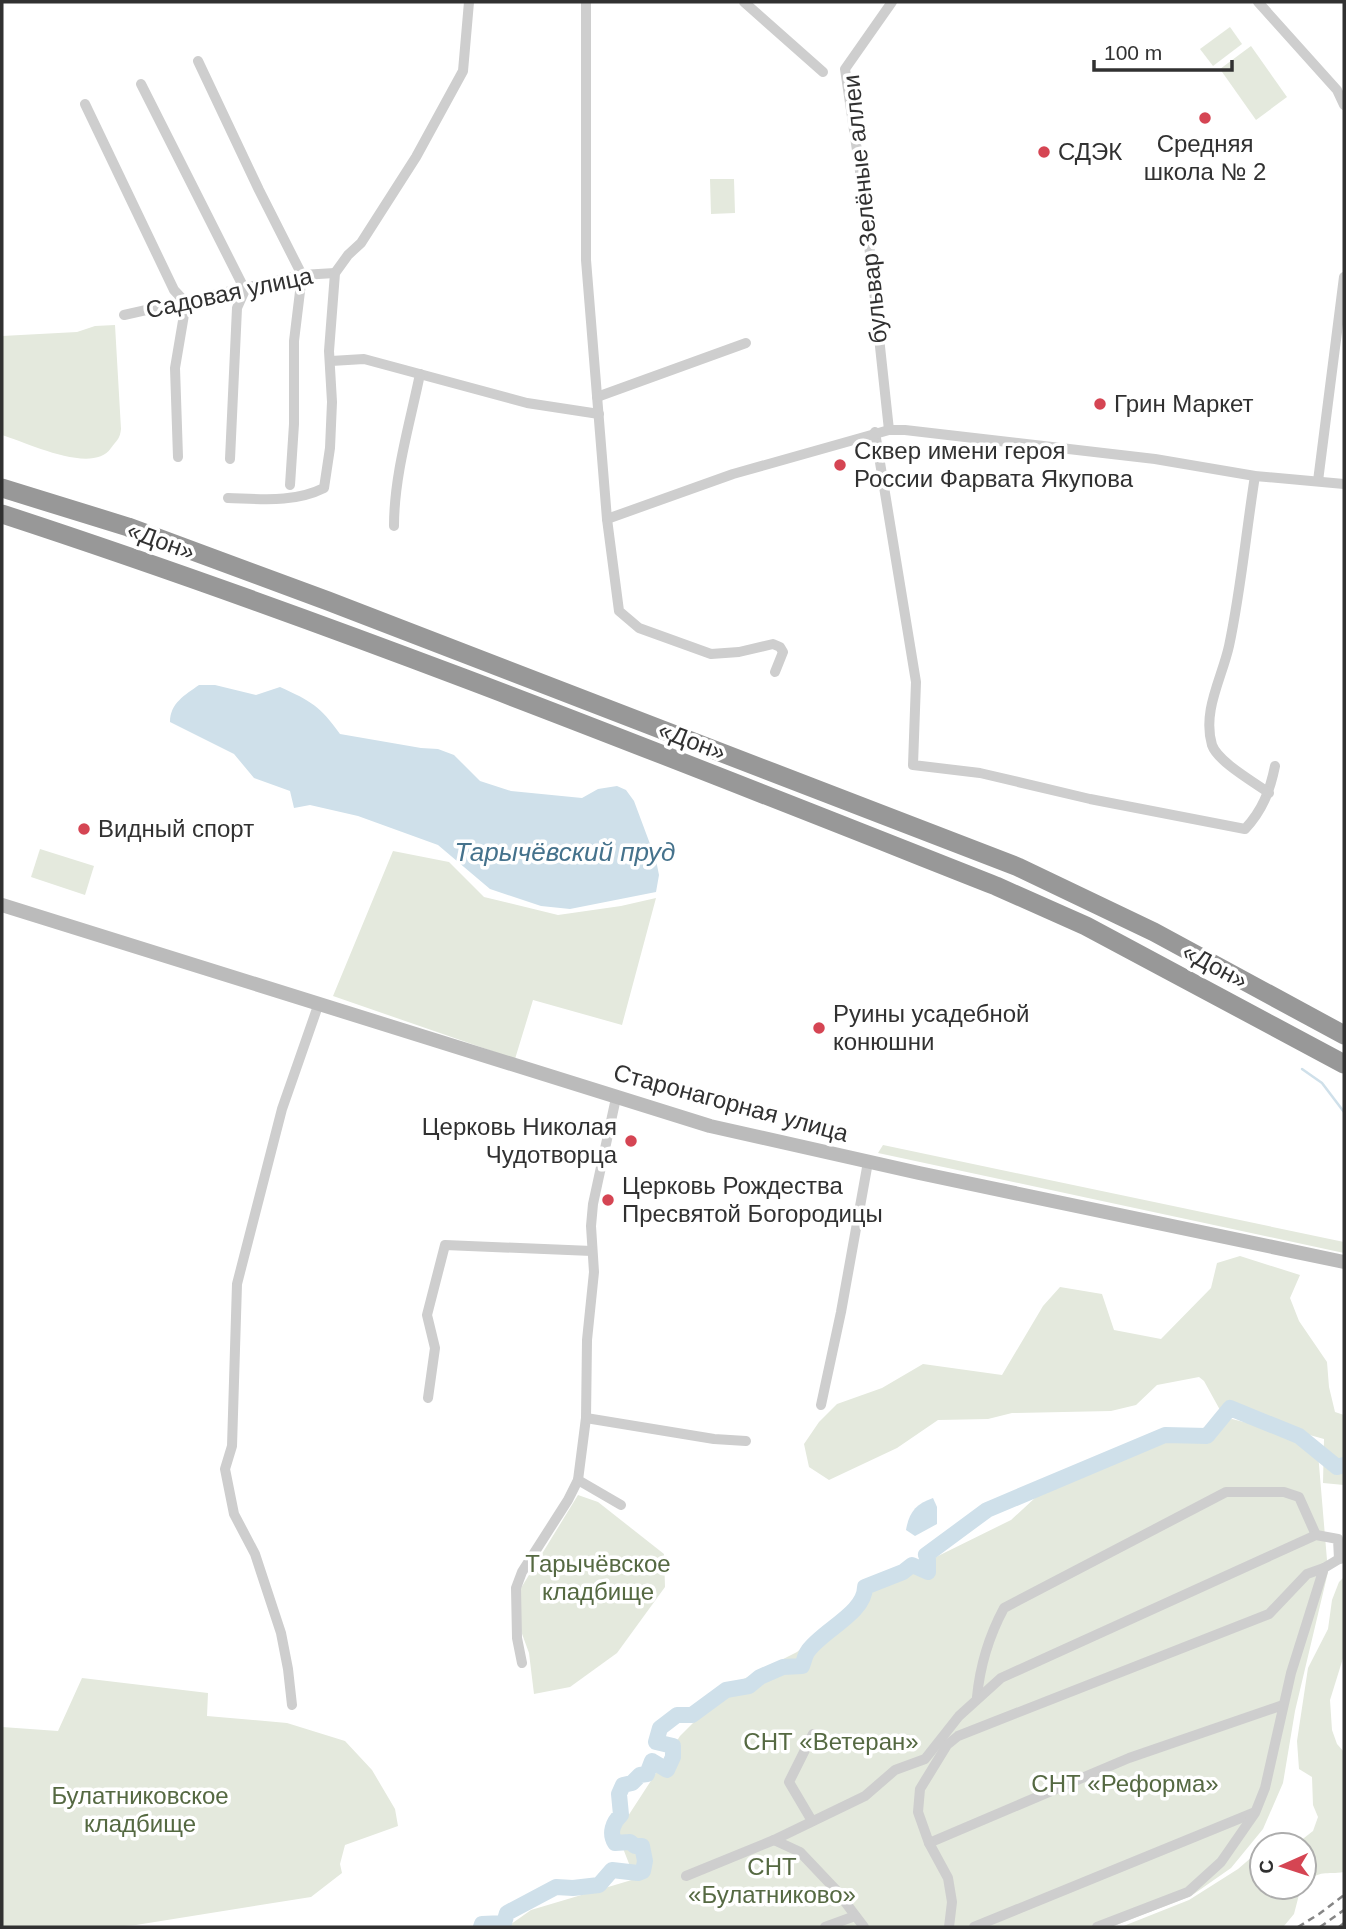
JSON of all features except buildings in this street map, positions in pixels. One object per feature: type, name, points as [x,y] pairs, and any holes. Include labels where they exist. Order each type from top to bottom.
[{"type":"highway","name":"«Дон»","points":[[2,488],[128,527],[315,596],[1018,867],[1154,932],[1344,1035]]},
{"type":"highway","name":"«Дон»","points":[[2,514],[127,555],[354,637],[996,886],[1086,926],[1344,1064]]},
{"type":"main road","name":"Старонагорная улица","points":[[2,905],[615,1098],[749,1136],[1344,1262]]},
{"type":"street","points":[[228,498],[284,499],[307,496],[324,488],[330,448],[329,351],[335,273],[361,243],[416,157],[463,71],[469,2]]},
{"type":"street","points":[[586,2],[586,260],[607,519],[619,611],[639,628],[711,654],[739,652],[773,644],[783,652],[775,672]]},
{"type":"street","points":[[744,2],[823,72]]},
{"type":"street","name":"бульвар Зелёные аллеи","points":[[889,430],[864,198],[845,69],[892,2]]},
{"type":"street","points":[[1258,2],[1337,90],[1344,105]]},
{"type":"street","points":[[198,61],[302,275],[294,341],[294,424],[290,485]]},
{"type":"street","points":[[141,84],[245,290],[237,308],[230,459]]},
{"type":"street","points":[[85,104],[174,290],[186,303],[174,368],[178,457]]},
{"type":"street","name":"Садовая улица","points":[[124,315],[245,290],[302,275],[335,273]]},
{"type":"street","points":[[1318,481],[1344,277]]},
{"type":"street","points":[[597,397],[746,342]]},
{"type":"street","points":[[331,361],[365,359],[527,403],[599,414]]},
{"type":"street","points":[[394,526],[406,436],[420,374]]},
{"type":"street","points":[[607,519],[733,474],[889,430],[1155,459],[1255,476],[1344,484]]},
{"type":"street","points":[[875,432],[916,682],[913,765],[980,773],[1090,799],[1245,830],[1255,819],[1269,793],[1275,766]]},
{"type":"street","points":[[1255,476],[1229,647],[1211,708],[1210,733],[1213,748],[1226,762],[1269,793]]},
{"type":"street","points":[[292,1705],[281,1633],[255,1554],[234,1514],[225,1469],[232,1446],[237,1284],[282,1109],[319,1003]]},
{"type":"street","points":[[522,1663],[517,1638],[516,1588],[522,1572],[578,1480],[586,1418],[587,1340],[594,1272],[593,1204],[615,1098]]},
{"type":"street","points":[[821,1405],[868,1162]]},
{"type":"street","points":[[428,1398],[435,1349],[427,1315],[445,1245],[592,1251]]},
{"type":"street","points":[[586,1418],[714,1439],[746,1441]]},
{"type":"street","points":[[578,1480],[621,1505]]},
{"type":"street","points":[[978,1698],[980,1674],[994,1627],[1004,1608],[1226,1492],[1284,1492],[1299,1497],[1316,1535]]},
{"type":"street","points":[[686,1876],[774,1840],[865,1796],[895,1770],[925,1759],[959,1716],[1001,1678],[1316,1535],[1338,1539],[1341,1558],[1307,1574],[1269,1614],[958,1737],[947,1745],[920,1789],[918,1812],[929,1843],[948,1878],[951,1902],[949,1927]]},
{"type":"street","points":[[1097,1927],[1188,1892],[1221,1861],[1255,1813],[1265,1788],[1291,1673],[1324,1568]]},
{"type":"street","points":[[929,1843],[1129,1758],[1283,1705]]},
{"type":"street","points":[[812,1821],[789,1782],[813,1734]]},
{"type":"street","points":[[974,1927],[1255,1813]]},
{"type":"street","points":[[774,1840],[800,1852],[836,1890],[864,1927]]},
{"type":"street","points":[[825,1927],[855,1916]]},
{"type":"green space","points":[[1230,27],[1242,44],[1213,66],[1200,49]]},
{"type":"green space","points":[[1251,46],[1287,97],[1256,120],[1220,69]]},
{"type":"green space","points":[[710,179],[734,179],[735,213],[711,214]]},
{"type":"green space","points":[[115,325],[121,429],[111,448],[102,456],[75,458],[2,435],[2,336],[77,332],[95,326]]},
{"type":"green space","points":[[40,849],[94,866],[85,895],[31,877]]},
{"type":"green space","points":[[393,851],[449,862],[484,897],[558,915],[656,898],[622,1025],[533,1000],[515,1059],[333,996]]},
{"type":"green space","points":[[883,1145],[1344,1242],[1344,1253],[878,1153]]},
{"type":"green space","points":[[1240,1256],[1300,1275],[1290,1298],[1299,1321],[1327,1362],[1335,1412],[1344,1415],[1344,1485],[1323,1483],[1324,1439],[1220,1410],[1199,1377],[1157,1385],[1136,1405],[1111,1411],[1012,1413],[988,1419],[938,1420],[897,1448],[829,1480],[809,1467],[804,1444],[819,1422],[837,1404],[882,1388],[923,1364],[1002,1375],[1043,1306],[1060,1287],[1102,1294],[1114,1330],[1161,1339],[1211,1288],[1217,1263]]},
{"type":"green space","points":[[1232,1419],[1317,1441],[1328,1572],[1295,1711],[1283,1783],[1263,1829],[1248,1831],[1248,1847],[1231,1868],[1191,1896],[1111,1927],[507,1927],[531,1910],[635,1879],[617,1833],[680,1736],[730,1686],[797,1652],[865,1592],[1011,1520],[1064,1471]]},
{"type":"green space","name":"Тарычёвское кладбище","points":[[578,1495],[598,1502],[664,1554],[665,1587],[617,1653],[570,1687],[534,1694],[529,1653],[521,1631],[521,1588]]},
{"type":"green space","points":[[1344,1577],[1344,1655],[1330,1700],[1332,1730],[1337,1744],[1344,1752],[1344,1872],[1318,1875],[1318,1831],[1313,1831],[1318,1817],[1313,1805],[1312,1777],[1299,1769],[1297,1741],[1308,1668],[1328,1629],[1332,1600],[1339,1582]]},
{"type":"green space","name":"Булатниковское кладбище","points":[[82,1678],[208,1693],[207,1716],[287,1723],[345,1741],[372,1770],[395,1809],[398,1826],[345,1845],[340,1864],[342,1873],[311,1897],[136,1925],[2,1927],[2,1727],[58,1731]]},
{"type":"green space","points":[[1248,1860],[1248,1901],[1297,1901],[1294,1914],[1284,1926],[1121,1927],[1189,1900]]},
{"type":"water","name":"Тарычёвский пруд","points":[[199,685],[215,685],[256,695],[280,687],[314,705],[340,734],[438,749],[454,755],[480,781],[511,791],[582,798],[598,789],[617,786],[626,790],[634,801],[656,860],[659,875],[656,892],[570,909],[541,906],[490,889],[438,845],[358,816],[310,805],[294,808],[290,791],[254,778],[234,754],[170,722],[175,705]]},
{"type":"water","points":[[933,1498],[937,1507],[937,1524],[915,1536],[906,1530],[909,1518],[918,1506]]},
{"type":"waterway","points":[[1302,1069],[1322,1083],[1344,1112]]},
{"type":"waterway","points":[[481,1927],[482,1924],[504,1923],[507,1913],[556,1887],[599,1885],[612,1870],[638,1873],[643,1871],[645,1861],[642,1846],[635,1846],[630,1842],[615,1843],[612,1832],[621,1815],[619,1794],[623,1785],[647,1774],[652,1761],[667,1770],[673,1757],[673,1746],[656,1742],[660,1728],[677,1715],[692,1715],[726,1690],[749,1686],[760,1677],[783,1667],[802,1666],[815,1643],[858,1605],[865,1587],[903,1572],[912,1565],[928,1572],[926,1555],[987,1510],[1165,1435],[1207,1436],[1230,1408],[1299,1436],[1337,1467],[1344,1465]]},
{"type":"railway","points":[[1298,1927],[1344,1895]]},
{"type":"railway","points":[[1320,1927],[1344,1910]]},
{"type":"railway","points":[[1339,1927],[1344,1923]]},
{"type":"place","name":"Средняя школа № 2","points":[[1205,118]]},
{"type":"place","name":"СДЭК","points":[[1044,152]]},
{"type":"place","name":"Грин Маркет","points":[[1100,404]]},
{"type":"place","name":"Сквер имени героя России Фарвата Якупова","points":[[840,465]]},
{"type":"place","name":"Видный спорт","points":[[84,829]]},
{"type":"place","name":"Руины усадебной конюшни","points":[[819,1028]]},
{"type":"place","name":"Церковь Николая Чудотворца","points":[[631,1141]]},
{"type":"place","name":"Церковь Рождества Пресвятой Богородицы","points":[[608,1200]]},
{"type":"park label","name":"СНТ «Ветеран»","points":[[831,1742]]},
{"type":"park label","name":"СНТ «Реформа»","points":[[1125,1784]]},
{"type":"park label","name":"СНТ «Булатниково»","points":[[772,1881]]}]
